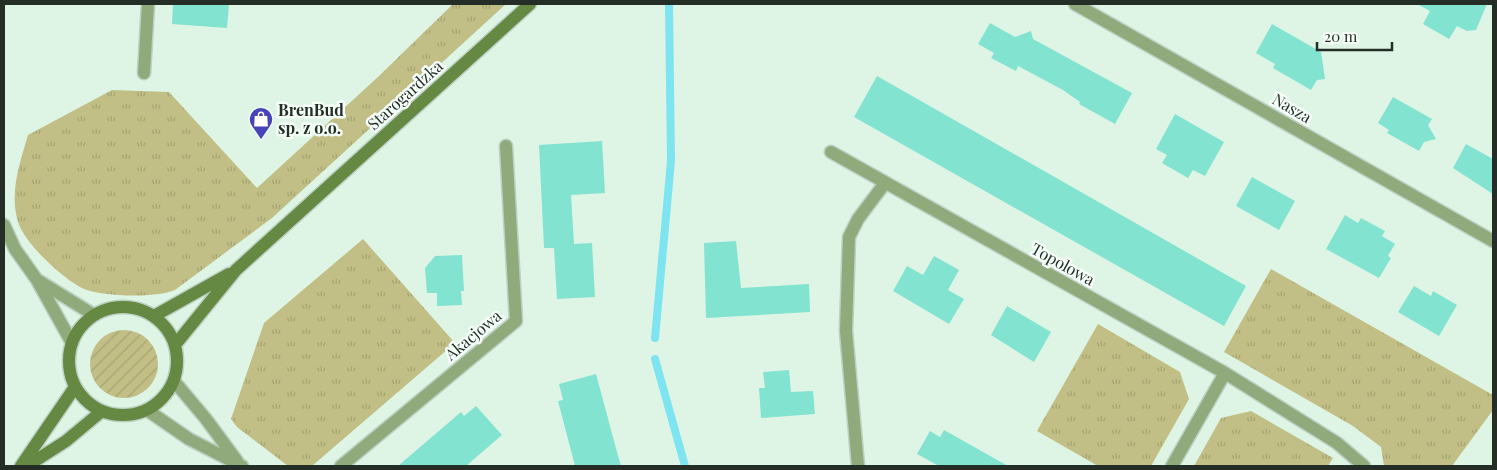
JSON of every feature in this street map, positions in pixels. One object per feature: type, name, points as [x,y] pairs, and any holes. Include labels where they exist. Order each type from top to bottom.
[{"type":"main road","name":"Starogardzka","points":[[175,345],[236,270],[530,4]]},
{"type":"main road","name":"Starogardzka","points":[[154,316],[236,270]]},
{"type":"main road","points":[[124,307],[140,310],[154,316],[167,329],[175,345],[178,363],[174,381],[163,398],[147,410],[132,415],[117,415],[102,411],[86,402],[76,387],[70,373],[69,358],[72,343],[80,327],[94,315],[109,309],[124,307]]},
{"type":"main road","points":[[21,466],[76,387]]},
{"type":"main road","points":[[27,466],[66,441],[102,411]]},
{"type":"street","points":[[144,73],[148,4]]},
{"type":"street","name":"Nasza","points":[[1075,4],[1493,241]]},
{"type":"street","name":"Akacjowa","points":[[341,466],[516,321],[506,146]]},
{"type":"street","name":"Topolowa","points":[[832,152],[1225,373],[1338,443],[1364,466]]},
{"type":"street","points":[[858,466],[846,331],[849,238],[858,219],[885,183]]},
{"type":"street","points":[[4,226],[15,249],[37,280],[72,343]]},
{"type":"street","points":[[37,280],[94,315]]},
{"type":"street","points":[[1172,466],[1225,373]]},
{"type":"street","points":[[174,381],[206,419],[240,465]]},
{"type":"street","points":[[147,410],[189,439],[240,465]]},
{"type":"green space","points":[[453,4],[506,4],[272,218],[175,290],[166,293],[130,296],[104,294],[84,289],[46,260],[22,231],[16,211],[15,189],[28,135],[112,90],[169,92],[257,188],[379,76]]},
{"type":"green space","points":[[363,239],[455,343],[312,466],[288,466],[237,427],[231,419],[264,323]]},
{"type":"green space","points":[[1271,269],[1493,395],[1493,410],[1452,466],[1384,466],[1381,447],[1353,426],[1224,352]]},
{"type":"green space","points":[[1098,324],[1180,372],[1189,399],[1151,466],[1098,466],[1037,431]]},
{"type":"green space","points":[[124,330],[137,333],[148,340],[155,351],[158,364],[155,377],[148,388],[137,395],[124,398],[111,395],[100,388],[93,377],[90,364],[93,351],[100,340],[111,333]]},
{"type":"green space","points":[[1251,411],[1333,458],[1328,466],[1194,466],[1221,418]]},
{"type":"building","points":[[173,4],[229,5],[227,28],[172,24]]},
{"type":"building","points":[[1417,4],[1487,4],[1476,30],[1467,31],[1457,26],[1449,39],[1423,24],[1430,11]]},
{"type":"building","points":[[990,23],[1015,37],[1031,31],[1033,39],[1132,93],[1115,124],[1079,104],[1080,102],[1063,90],[1018,66],[1016,71],[991,58],[994,53],[978,44]]},
{"type":"building","points":[[1272,24],[1321,52],[1325,79],[1317,80],[1311,90],[1273,68],[1275,64],[1256,53]]},
{"type":"building","points":[[877,76],[1246,286],[1224,326],[854,117]]},
{"type":"building","points":[[1393,97],[1432,119],[1428,125],[1436,139],[1424,142],[1419,151],[1387,133],[1389,130],[1378,123]]},
{"type":"building","points":[[1175,114],[1224,142],[1205,176],[1193,170],[1188,178],[1162,163],[1167,155],[1156,149]]},
{"type":"building","points":[[602,141],[605,193],[571,195],[574,244],[592,243],[595,297],[557,299],[554,248],[544,248],[539,145]]},
{"type":"building","points":[[1466,144],[1493,159],[1493,194],[1453,168]]},
{"type":"building","points":[[1252,177],[1295,201],[1279,230],[1236,206]]},
{"type":"building","points":[[1345,215],[1358,223],[1361,218],[1385,231],[1382,236],[1395,244],[1388,256],[1391,258],[1379,278],[1326,249]]},
{"type":"building","points":[[736,241],[741,288],[809,284],[810,312],[706,318],[704,243]]},
{"type":"building","points":[[462,255],[464,291],[461,291],[462,305],[437,306],[437,293],[427,293],[425,268],[435,256]]},
{"type":"building","points":[[934,256],[959,270],[948,290],[964,299],[949,324],[893,291],[907,266],[923,275]]},
{"type":"building","points":[[1414,286],[1431,296],[1433,291],[1457,305],[1439,336],[1398,312]]},
{"type":"building","points":[[1007,306],[1051,332],[1034,362],[991,335]]},
{"type":"building","points":[[789,370],[791,392],[813,391],[815,414],[761,418],[759,388],[765,388],[763,372]]},
{"type":"building","points":[[596,374],[621,466],[575,466],[558,401],[563,400],[559,384]]},
{"type":"building","points":[[476,406],[502,435],[466,466],[398,466],[461,412],[464,416]]},
{"type":"building","points":[[944,430],[1008,466],[939,466],[917,454],[930,431],[940,437]]},
{"type":"waterway","points":[[655,338],[671,161],[669,4]]},
{"type":"waterway","points":[[655,359],[685,466]]},
{"type":"place","name":"BrenBud sp. z o.o.","points":[[261,140]]}]
